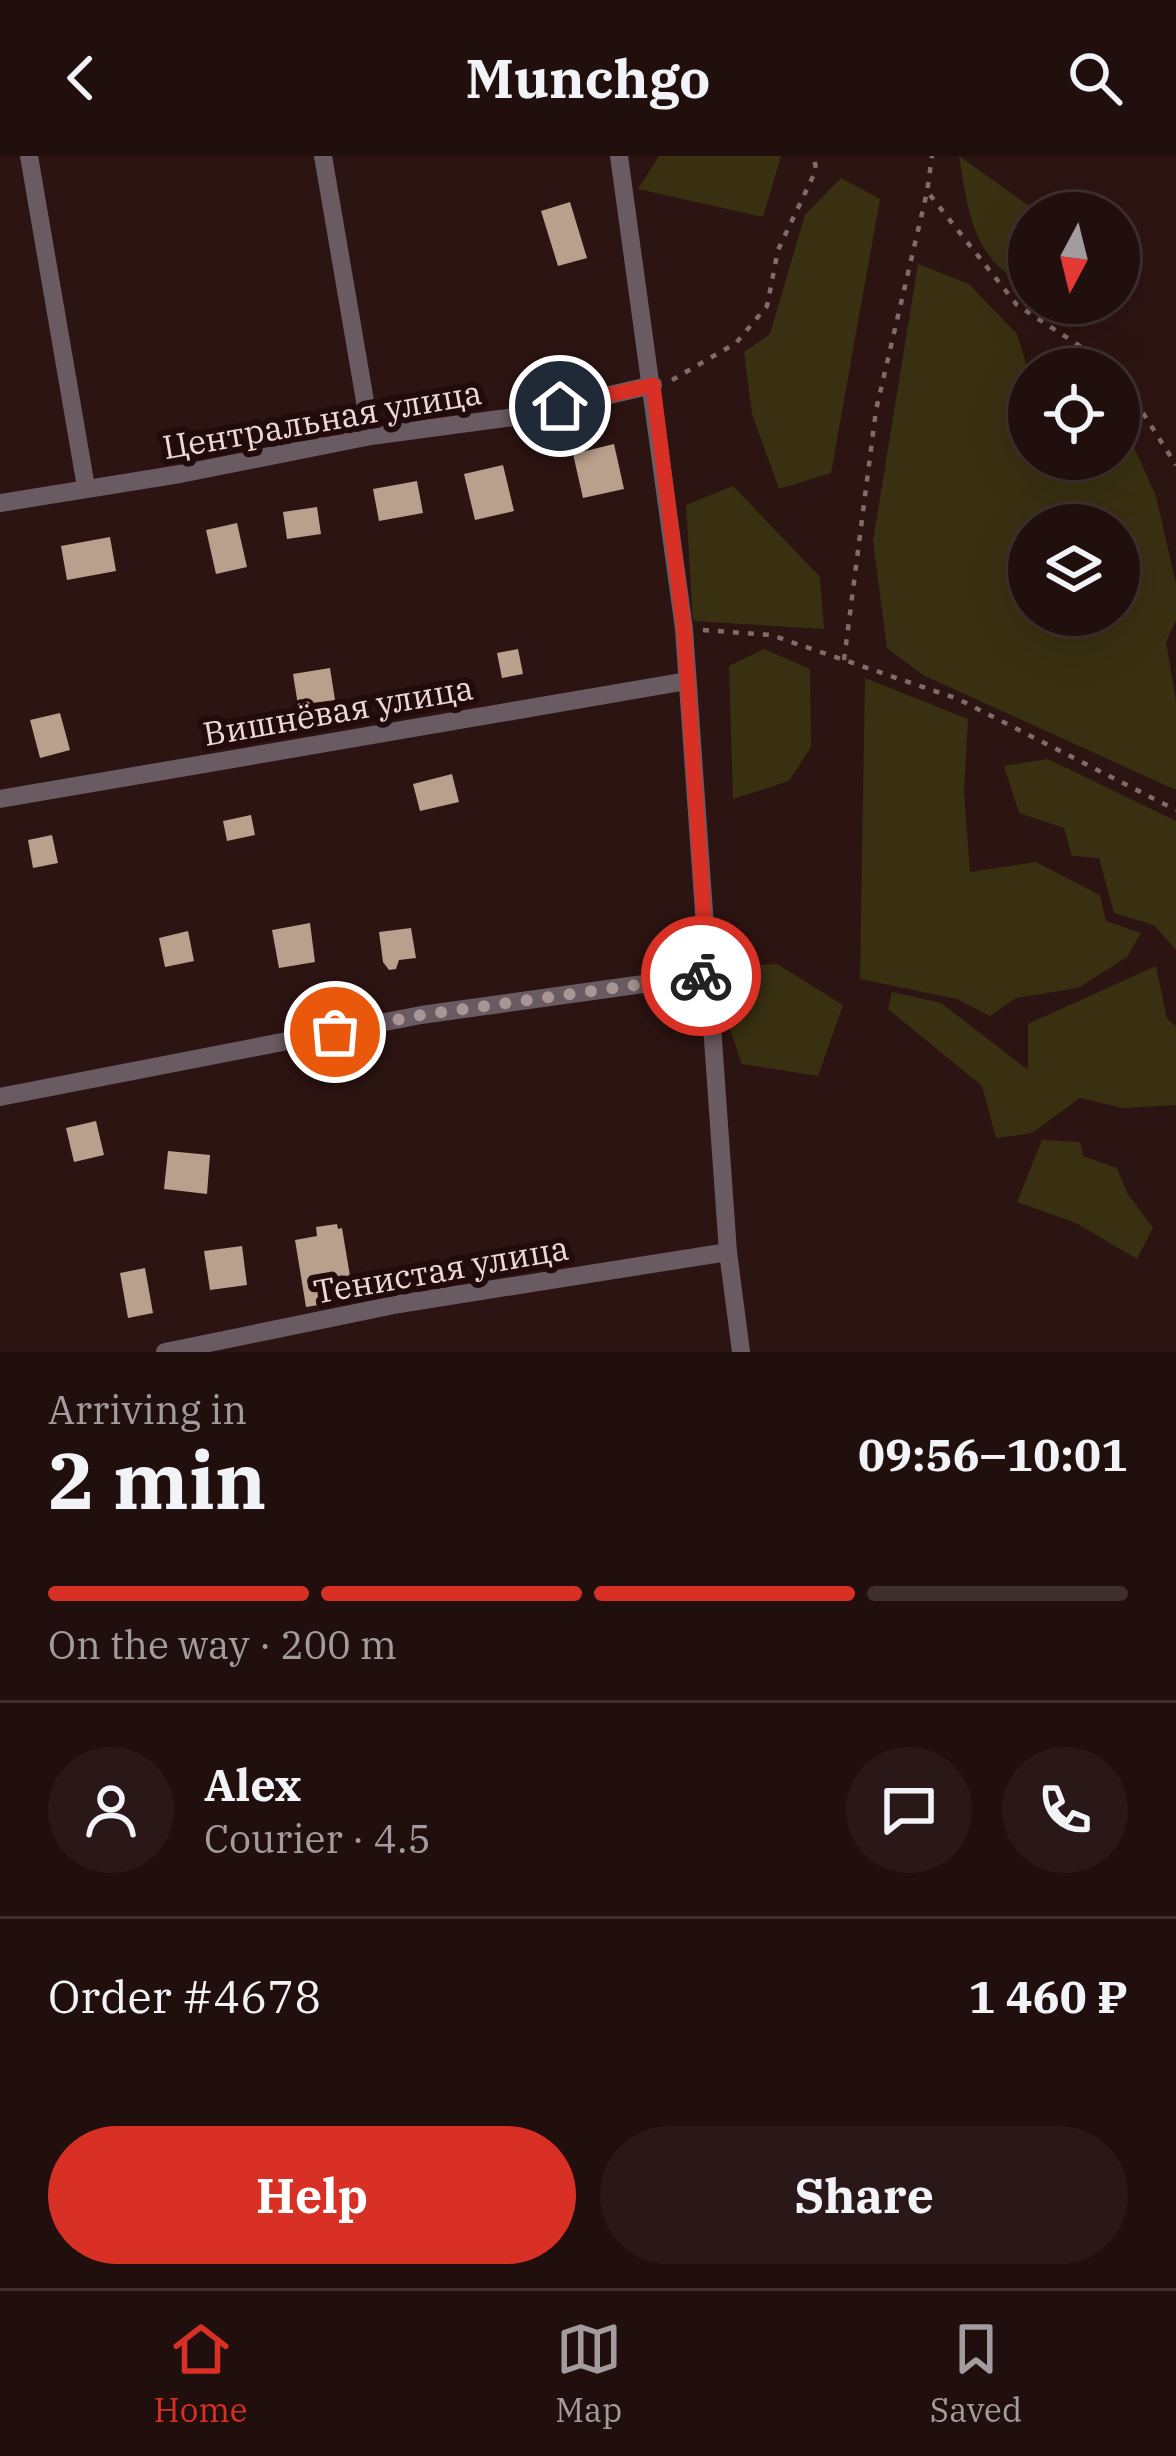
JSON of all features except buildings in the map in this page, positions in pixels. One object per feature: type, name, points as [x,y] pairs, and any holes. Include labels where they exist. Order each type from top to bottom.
[{"type":"street","points":[[29,156],[86,487]]},
{"type":"street","points":[[322,156],[371,436]]},
{"type":"street","points":[[619,156],[684,629],[728,1252],[741,1352]]},
{"type":"street","name":"Центральная улица","points":[[0,503],[371,436],[514,417],[653,385]]},
{"type":"street","name":"Вишнёвая улица","points":[[0,799],[687,681]]},
{"type":"street","points":[[0,1097],[421,1015],[708,975]]},
{"type":"street","name":"Тенистая улица","points":[[165,1352],[399,1304],[728,1252]]},
{"type":"path","points":[[653,385],[675,380],[736,343],[760,316],[767,306],[778,250],[816,170],[814,156]]},
{"type":"path","points":[[844,660],[876,410],[928,192],[932,156]]},
{"type":"path","points":[[928,192],[1016,305],[1081,348]]},
{"type":"path","points":[[1140,408],[1176,465]]},
{"type":"path","points":[[684,629],[771,635],[958,699],[1176,810]]},
{"type":"shaded area","points":[[659,156],[781,156],[763,217],[638,189]]},
{"type":"shaded area","points":[[959,156],[1010,192],[1008,274],[984,249],[971,216]]},
{"type":"shaded area","points":[[841,178],[880,199],[831,473],[779,489],[752,414],[744,352],[770,334],[805,215]]},
{"type":"shaded area","points":[[918,264],[969,284],[1017,334],[1021,348],[1008,348],[1008,480],[1140,480],[1140,461],[1156,496],[1176,584],[1176,620],[1166,642],[1176,701],[1176,790],[923,675],[887,648],[873,541]]},
{"type":"shaded area","points":[[733,486],[820,577],[824,629],[693,621],[686,505]]},
{"type":"shaded area","points":[[764,649],[810,669],[811,747],[789,781],[733,799],[729,666]]},
{"type":"shaded area","points":[[865,678],[968,719],[964,792],[970,872],[1036,862],[1100,895],[1106,921],[1141,933],[1127,957],[1078,988],[1016,998],[990,1016],[957,999],[860,979]]},
{"type":"shaded area","points":[[1048,759],[1176,821],[1176,950],[1154,925],[1114,913],[1099,858],[1072,856],[1064,828],[1019,813],[1004,766]]},
{"type":"shaded area","points":[[777,964],[843,1005],[818,1076],[742,1064],[729,1027],[740,966]]},
{"type":"shaded area","points":[[1156,966],[1167,1019],[1176,1026],[1176,1105],[1123,1108],[1080,1098],[1032,1133],[996,1138],[982,1086],[888,1009],[892,992],[941,1003],[1028,1070],[1028,1024]]},
{"type":"shaded area","points":[[1042,1140],[1080,1142],[1083,1156],[1117,1168],[1127,1193],[1153,1228],[1137,1259],[1076,1223],[1017,1202]]},
{"type":"way so far","points":[[335,1032],[421,1015],[701,976]]},
{"type":"route","points":[[560,406],[653,385],[684,629],[708,975],[701,976]]}]
